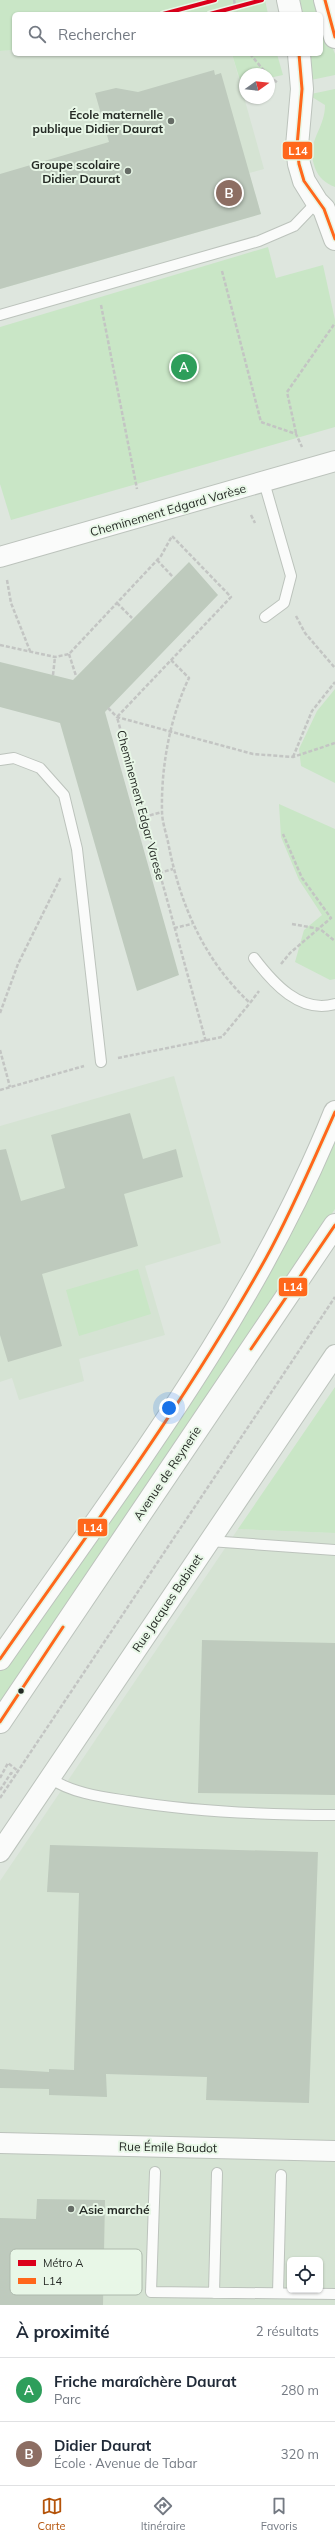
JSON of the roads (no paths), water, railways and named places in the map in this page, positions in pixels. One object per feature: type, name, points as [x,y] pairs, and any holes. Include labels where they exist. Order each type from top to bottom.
[{"type":"street","points":[[288,0],[291,12]]},
{"type":"street","points":[[325,0],[335,37]]},
{"type":"street","points":[[299,56],[302,89],[297,146],[299,164],[304,181],[325,208],[335,239]]},
{"type":"street","name":"Cheminement Edgard Varèse","points":[[0,557],[335,461]]},
{"type":"street","points":[[0,1659],[203,1365],[254,1282],[289,1216],[335,1112]]},
{"type":"street","name":"Avenue de Reynerie","points":[[0,1722],[335,1225]]},
{"type":"street","name":"Rue Jacques Babinet","points":[[0,1852],[335,1355]]},
{"type":"street","name":"Rue Émile Baudot","points":[[0,2143],[335,2151]]},
{"type":"lane","points":[[0,315],[259,241],[294,226],[325,208]]},
{"type":"lane","points":[[264,482],[291,576],[284,603],[265,617]]},
{"type":"lane","points":[[0,760],[14,758],[40,768],[64,795],[77,849],[101,1062]]},
{"type":"lane","points":[[254,958],[270,979],[299,1002],[319,1006],[335,1004]]},
{"type":"lane","points":[[209,1541],[335,1550]]},
{"type":"lane","points":[[50,1778],[60,1786],[107,1798],[176,1808],[335,1815]]},
{"type":"lane","points":[[155,2172],[151,2292],[335,2294]]},
{"type":"lane","points":[[214,2292],[217,2173]]},
{"type":"lane","points":[[278,2293],[281,2175]]},
{"type":"metro line","name":"A","points":[[170,12],[215,0]]},
{"type":"metro line","name":"A","points":[[217,12],[262,0]]},
{"type":"place","name":"École maternelle publique Didier Daurat","points":[[171,121]]},
{"type":"place","name":"Groupe scolaire Didier Daurat","points":[[128,171]]},
{"type":"place","name":"Didier Daurat","points":[[229,193]]},
{"type":"place","name":"Friche maraîchère Daurat","points":[[184,367]]},
{"type":"place","name":"Asie marché","points":[[71,2209]]}]
